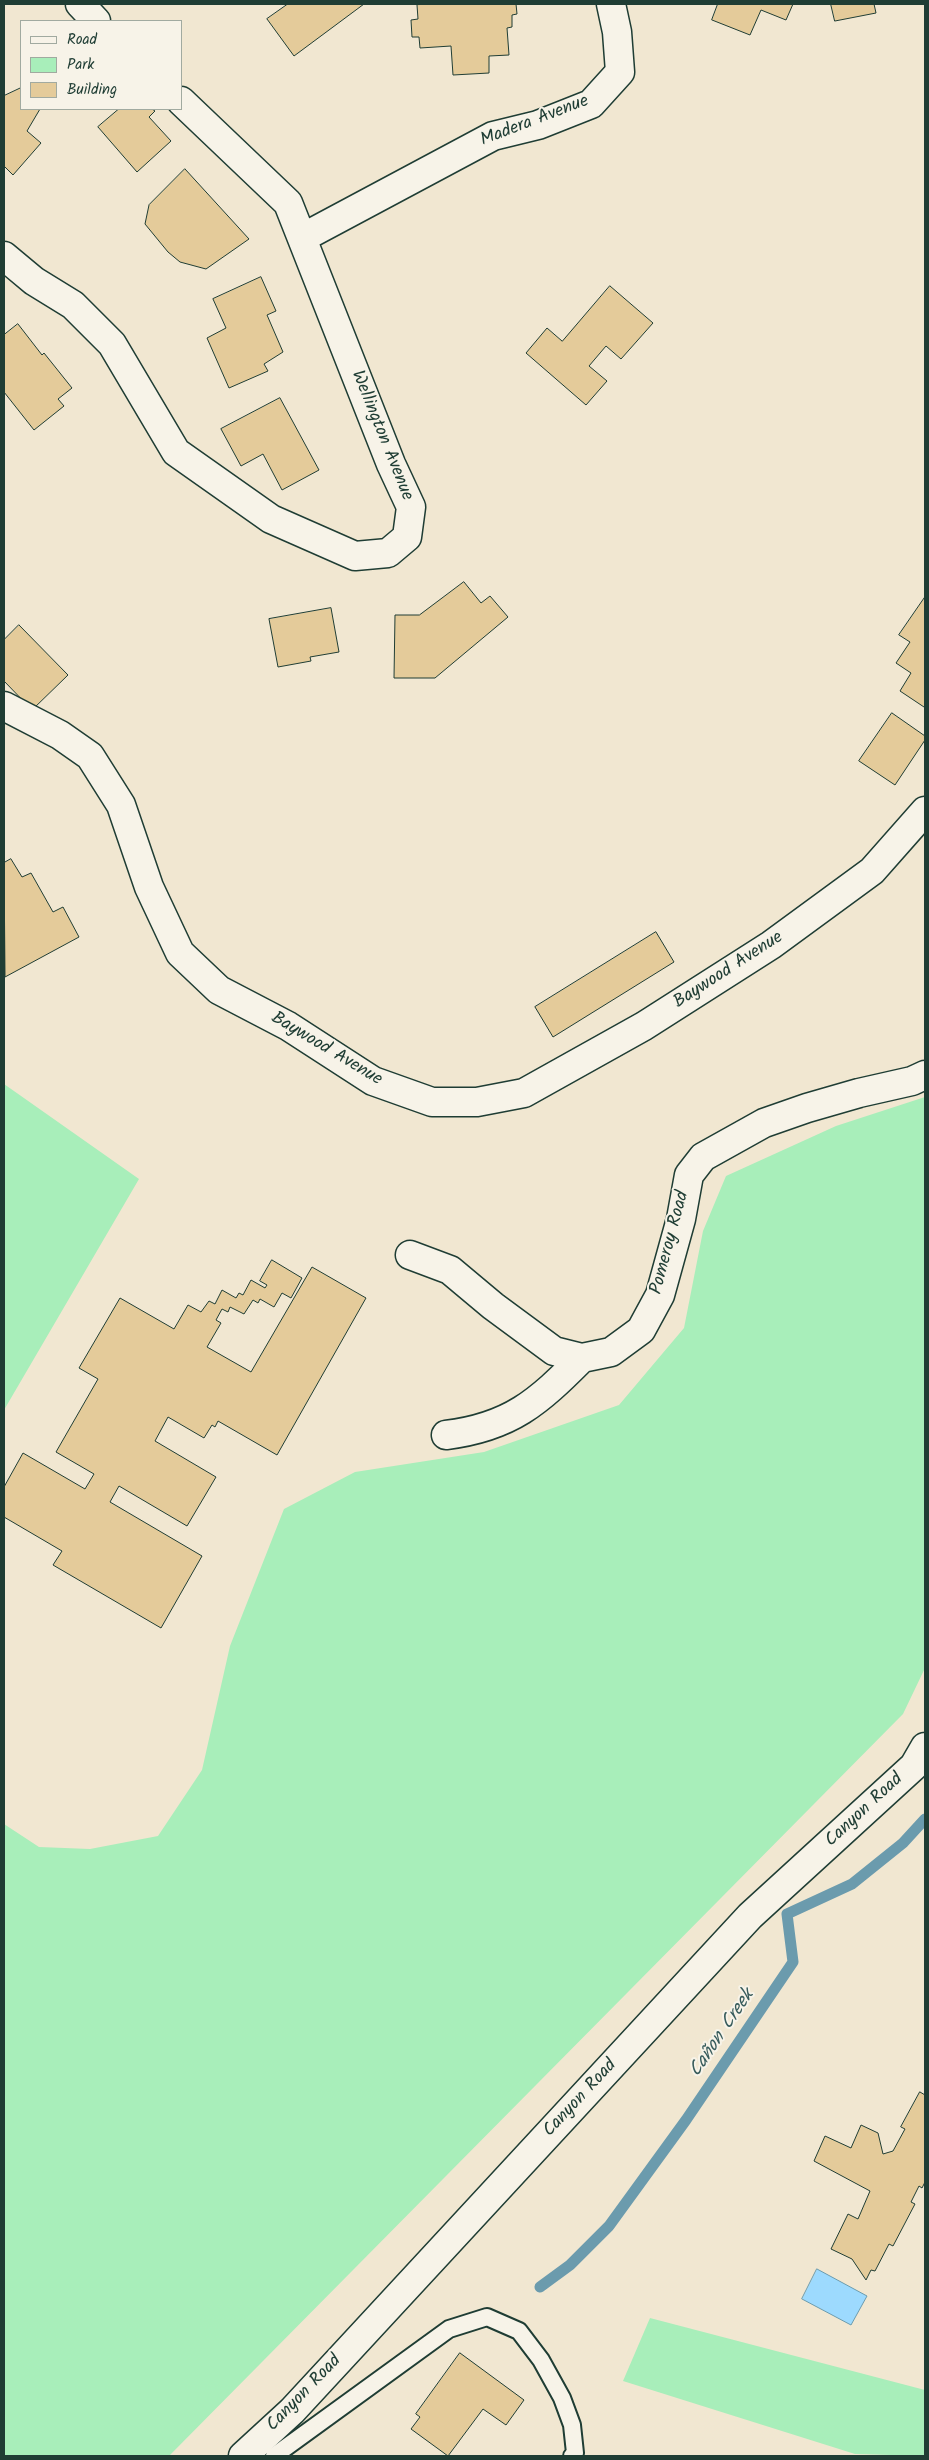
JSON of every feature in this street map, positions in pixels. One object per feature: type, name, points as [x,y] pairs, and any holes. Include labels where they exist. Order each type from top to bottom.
[{"type":"street","points":[[80,4],[95,20]]},
{"type":"street","name":"Madera Avenue","points":[[302,238],[493,136],[538,124],[591,104],[620,72],[618,32],[611,4]]},
{"type":"street","name":"Wellington Avenue","points":[[4,256],[34,280],[74,305],[112,344],[176,452],[271,519],[355,556],[388,553],[406,537],[411,506],[391,464],[288,204],[182,103]]},
{"type":"street","name":"Baywood Avenue","points":[[4,706],[60,735],[90,756],[121,805],[149,887],[180,953],[219,990],[288,1026],[373,1082],[432,1102],[477,1102],[524,1093],[644,1026],[771,946],[872,871],[925,811]]},
{"type":"street","name":"Pomeroy Road","points":[[410,1256],[450,1270],[493,1306],[554,1351],[582,1358],[612,1352],[641,1330],[660,1294],[681,1219],[689,1175],[703,1157],[764,1123],[807,1108],[912,1081],[925,1075]]},
{"type":"street","points":[[446,1435],[473,1432],[506,1420],[538,1401],[582,1358]]},
{"type":"street","name":"Canyon Road","points":[[243,2456],[292,2411],[750,1916],[914,1766],[925,1747]]},
{"type":"lane","points":[[274,2456],[450,2329],[488,2317],[519,2331],[541,2360],[562,2398],[569,2416],[578,2455]]},
{"type":"green space","points":[[4,1084],[139,1179],[4,1410]]},
{"type":"green space","points":[[925,1097],[925,1668],[903,1714],[169,2456],[4,2456],[4,1824],[39,1847],[90,1849],[158,1836],[202,1770],[230,1646],[284,1509],[355,1472],[484,1452],[619,1405],[684,1328],[703,1231],[726,1176],[836,1126]]},
{"type":"green space","points":[[650,2318],[925,2390],[925,2456],[855,2454],[623,2381]]},
{"type":"water","points":[[817,2269],[867,2296],[851,2325],[802,2299]]},
{"type":"building","points":[[288,4],[364,4],[294,56],[267,19]]},
{"type":"building","points":[[516,4],[517,14],[512,15],[512,27],[507,28],[509,55],[489,56],[489,73],[453,75],[451,46],[420,48],[419,37],[412,37],[411,20],[418,19],[417,5]]},
{"type":"building","points":[[718,4],[793,4],[786,20],[761,10],[750,35],[712,20]]},
{"type":"building","points":[[831,4],[874,4],[876,13],[835,21]]},
{"type":"building","points":[[20,88],[20,110],[39,110],[27,131],[41,143],[13,175],[4,166],[4,96]]},
{"type":"building","points":[[118,110],[154,110],[155,111],[149,117],[171,141],[137,172],[98,127]]},
{"type":"building","points":[[185,169],[249,239],[206,269],[180,262],[168,252],[145,224],[149,205]]},
{"type":"building","points":[[261,277],[276,311],[267,315],[283,352],[264,364],[268,371],[229,388],[207,338],[226,328],[213,299]]},
{"type":"building","points":[[610,286],[653,323],[621,359],[606,346],[589,366],[607,381],[586,405],[526,353],[547,328],[562,341]]},
{"type":"building","points":[[18,324],[42,355],[44,353],[72,388],[58,399],[64,406],[34,430],[4,392],[4,335]]},
{"type":"building","points":[[280,398],[319,470],[282,490],[263,454],[241,466],[221,429]]},
{"type":"building","points":[[464,582],[481,603],[490,596],[508,617],[435,678],[394,678],[395,615],[419,615]]},
{"type":"building","points":[[925,597],[924,707],[900,691],[911,673],[896,663],[910,642],[899,635]]},
{"type":"building","points":[[331,608],[339,652],[310,657],[311,661],[278,667],[269,619]]},
{"type":"building","points":[[19,625],[68,675],[32,710],[4,681],[4,640]]},
{"type":"building","points":[[892,713],[925,736],[925,740],[895,785],[859,761]]},
{"type":"building","points":[[11,859],[22,877],[31,873],[53,912],[63,907],[79,937],[5,977],[4,863]]},
{"type":"building","points":[[656,932],[674,962],[553,1037],[535,1007]]},
{"type":"building","points":[[272,1260],[302,1278],[291,1298],[282,1293],[274,1307],[260,1299],[258,1303],[253,1300],[244,1314],[230,1307],[228,1312],[222,1309],[216,1320],[221,1323],[207,1347],[251,1372],[312,1267],[366,1298],[277,1455],[218,1421],[215,1427],[212,1425],[204,1438],[168,1417],[155,1441],[216,1477],[187,1526],[119,1486],[110,1502],[202,1556],[161,1628],[53,1565],[62,1551],[4,1517],[4,1487],[23,1453],[85,1489],[94,1474],[56,1452],[98,1379],[79,1368],[120,1298],[174,1329],[188,1305],[201,1312],[209,1301],[215,1304],[222,1290],[236,1298],[239,1293],[243,1295],[251,1280],[265,1288],[267,1285],[260,1281]]},
{"type":"building","points":[[920,2092],[925,2095],[925,2182],[922,2188],[919,2186],[911,2202],[915,2204],[893,2246],[889,2244],[875,2271],[871,2270],[866,2280],[852,2259],[831,2249],[848,2214],[858,2219],[870,2191],[814,2161],[825,2136],[851,2148],[861,2125],[878,2133],[883,2154],[893,2151],[905,2129],[901,2127]]},
{"type":"building","points":[[460,2353],[524,2400],[506,2425],[483,2409],[448,2456],[411,2429],[420,2417],[416,2414]]},
{"type":"waterway","name":"Cañon Creek","points":[[540,2287],[570,2265],[609,2226],[686,2120],[793,1962],[787,1914],[852,1884],[903,1843],[925,1819]]}]
